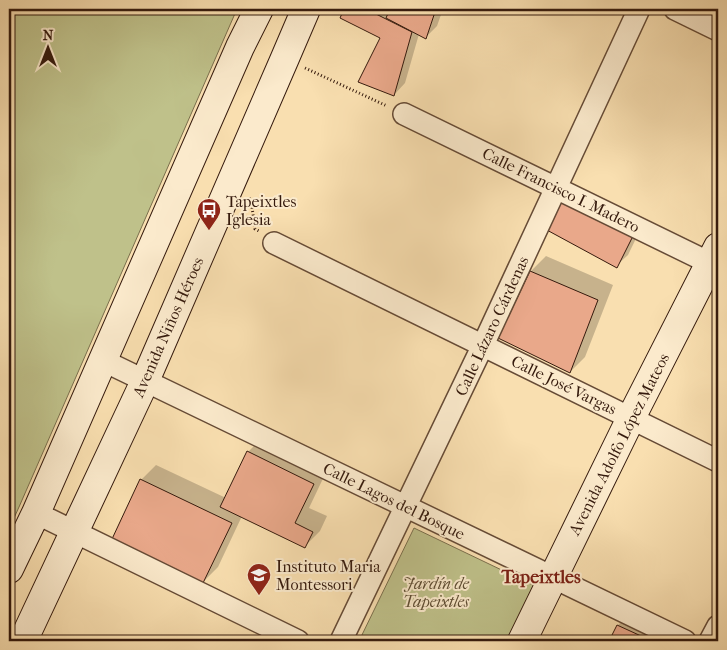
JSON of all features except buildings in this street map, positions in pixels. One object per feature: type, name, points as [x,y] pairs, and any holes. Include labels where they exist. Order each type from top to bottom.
[{"type":"main road","points":[[9,569],[36,513],[240,46],[259,9]]},
{"type":"main road","name":"Avenida Niños Héroes","points":[[23,641],[145,381],[306,9]]},
{"type":"main road","name":"Avenida Adolfo López Mateos","points":[[522,641],[631,418],[716,259]]},
{"type":"street","name":"Calle Lázaro Cárdenas","points":[[341,641],[483,345],[639,9]]},
{"type":"street","points":[[676,9],[718,30]]},
{"type":"street","name":"Calle Francisco I. Madero","points":[[404,114],[556,188],[716,259]]},
{"type":"street","name":"Calle José Vargas","points":[[274,243],[718,461]]},
{"type":"street","name":"Calle Lagos del Bosque","points":[[102,360],[685,641]]},
{"type":"street","points":[[36,513],[298,641]]},
{"type":"street","points":[[710,641],[718,626]]},
{"type":"path","points":[[286,58],[404,114]]},
{"type":"path","points":[[229,186],[251,200],[255,229],[274,243]]},
{"type":"green space","points":[[9,9],[237,9],[9,529]]},
{"type":"green space","name":"Jardín de Tapeixtles","points":[[414,528],[535,586],[508,641],[359,641]]},
{"type":"place","name":"Tapeixtles Iglesia","points":[[209,231]]},
{"type":"place","name":"Instituto Maria Montessori","points":[[259,596]]},
{"type":"district","name":"Tapeixtles","points":[[541,577]]}]
